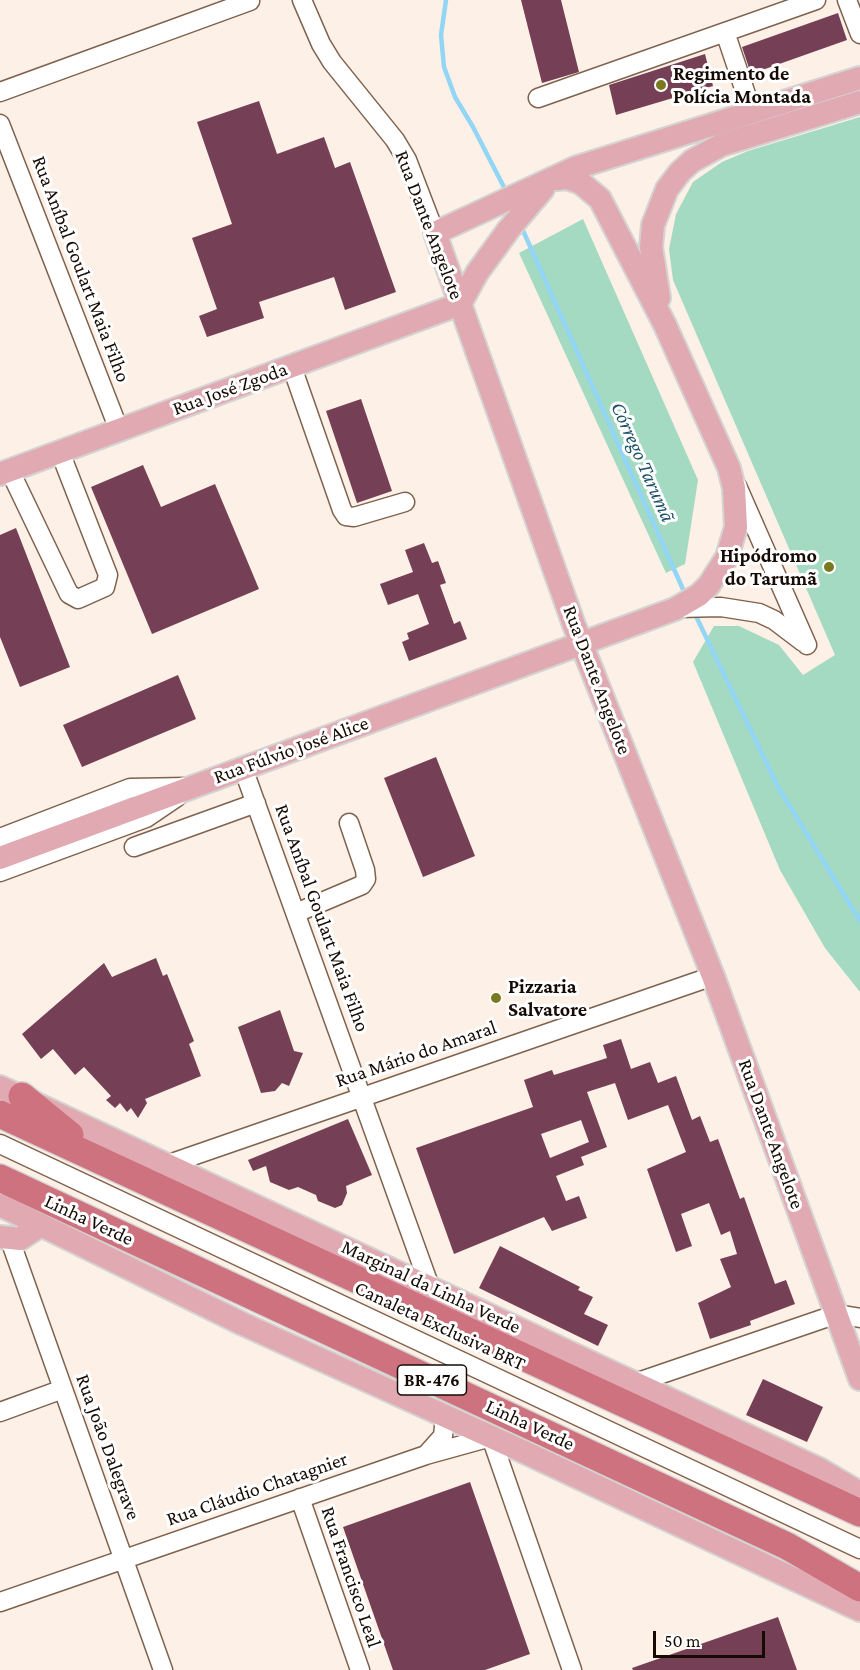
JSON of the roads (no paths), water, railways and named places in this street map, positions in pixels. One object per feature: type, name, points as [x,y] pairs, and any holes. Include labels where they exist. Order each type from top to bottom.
[{"type":"highway","points":[[11,1092],[106,1164]]},
{"type":"highway","points":[[0,1114],[860,1513]]},
{"type":"highway","name":"Linha Verde","points":[[0,1178],[810,1557],[860,1588]]},
{"type":"main road","points":[[435,232],[497,206],[526,199],[553,180],[597,161],[860,78]]},
{"type":"main road","points":[[665,326],[654,274],[651,247],[653,225],[667,189],[681,172],[692,161],[721,145],[860,102]]},
{"type":"main road","points":[[553,180],[567,178],[581,183],[600,199],[665,326]]},
{"type":"main road","points":[[460,304],[477,273],[509,228],[526,199]]},
{"type":"main road","name":"Rua Dante Angelote","points":[[435,232],[582,644],[713,976],[860,1379]]},
{"type":"main road","name":"Rua José Zgoda","points":[[5,473],[460,304]]},
{"type":"main road","name":"Rua Fúlvio José Alice","points":[[0,858],[701,601],[719,573],[733,542],[737,509],[729,468],[665,326]]},
{"type":"main road","name":"Marginal da Linha Verde","points":[[11,1092],[819,1469],[860,1493]]},
{"type":"main road","points":[[0,1205],[150,1280],[860,1610]]},
{"type":"main road","points":[[5,1238],[20,1239],[41,1225]]},
{"type":"main road","points":[[819,1469],[848,1479],[860,1480]]},
{"type":"street","name":"Rua Dante Angelote","points":[[302,0],[332,62],[396,140],[407,160],[435,232]]},
{"type":"street","points":[[538,98],[816,0]]},
{"type":"street","points":[[847,0],[860,33]]},
{"type":"street","points":[[0,92],[250,1]]},
{"type":"street","points":[[725,32],[752,112]]},
{"type":"street","name":"Rua Aníbal Goulart Maia Filho","points":[[0,124],[119,430]]},
{"type":"street","points":[[292,367],[346,516],[354,517],[405,502]]},
{"type":"street","points":[[5,473],[69,594],[78,599],[105,587],[108,575],[60,452]]},
{"type":"street","points":[[701,601],[759,613],[792,632],[807,645],[729,468]]},
{"type":"street","name":"Rua Aníbal Goulart Maia Filho","points":[[243,768],[430,1287]]},
{"type":"street","points":[[0,838],[130,788],[190,787]]},
{"type":"street","points":[[0,872],[146,818],[190,787]]},
{"type":"street","points":[[134,847],[256,803]]},
{"type":"street","points":[[296,913],[362,885],[365,870],[349,823]]},
{"type":"street","name":"Rua Mário do Amaral","points":[[169,1164],[713,976]]},
{"type":"street","name":"Canaleta Exclusiva BRT","points":[[0,1144],[860,1549]]},
{"type":"street","name":"Rua João Dalegrave","points":[[5,1238],[63,1389],[163,1670]]},
{"type":"street","points":[[635,1383],[837,1314],[860,1318]]},
{"type":"street","points":[[0,1412],[63,1389]]},
{"type":"street","points":[[426,1455],[443,1436],[445,1417]]},
{"type":"street","points":[[491,1437],[572,1670]]},
{"type":"street","name":"Rua Cláudio Chatagnier","points":[[0,1602],[426,1455],[491,1437]]},
{"type":"street","points":[[505,1478],[514,1459],[522,1451]]},
{"type":"street","name":"Rua Francisco Leal","points":[[300,1498],[360,1670]]},
{"type":"waterway","name":"Córrego Tarumã","points":[[446,0],[441,35],[444,67],[455,97],[507,193]]},
{"type":"waterway","name":"Córrego Tarumã","points":[[521,226],[686,596]]},
{"type":"waterway","name":"Córrego Tarumã","points":[[694,612],[778,787],[860,921]]},
{"type":"place","name":"Regimento de Polícia Montada","points":[[661,85]]},
{"type":"place","name":"Hipódromo do Tarumã","points":[[829,567]]},
{"type":"place","name":"Pizzaria Salvatore","points":[[496,998]]}]
